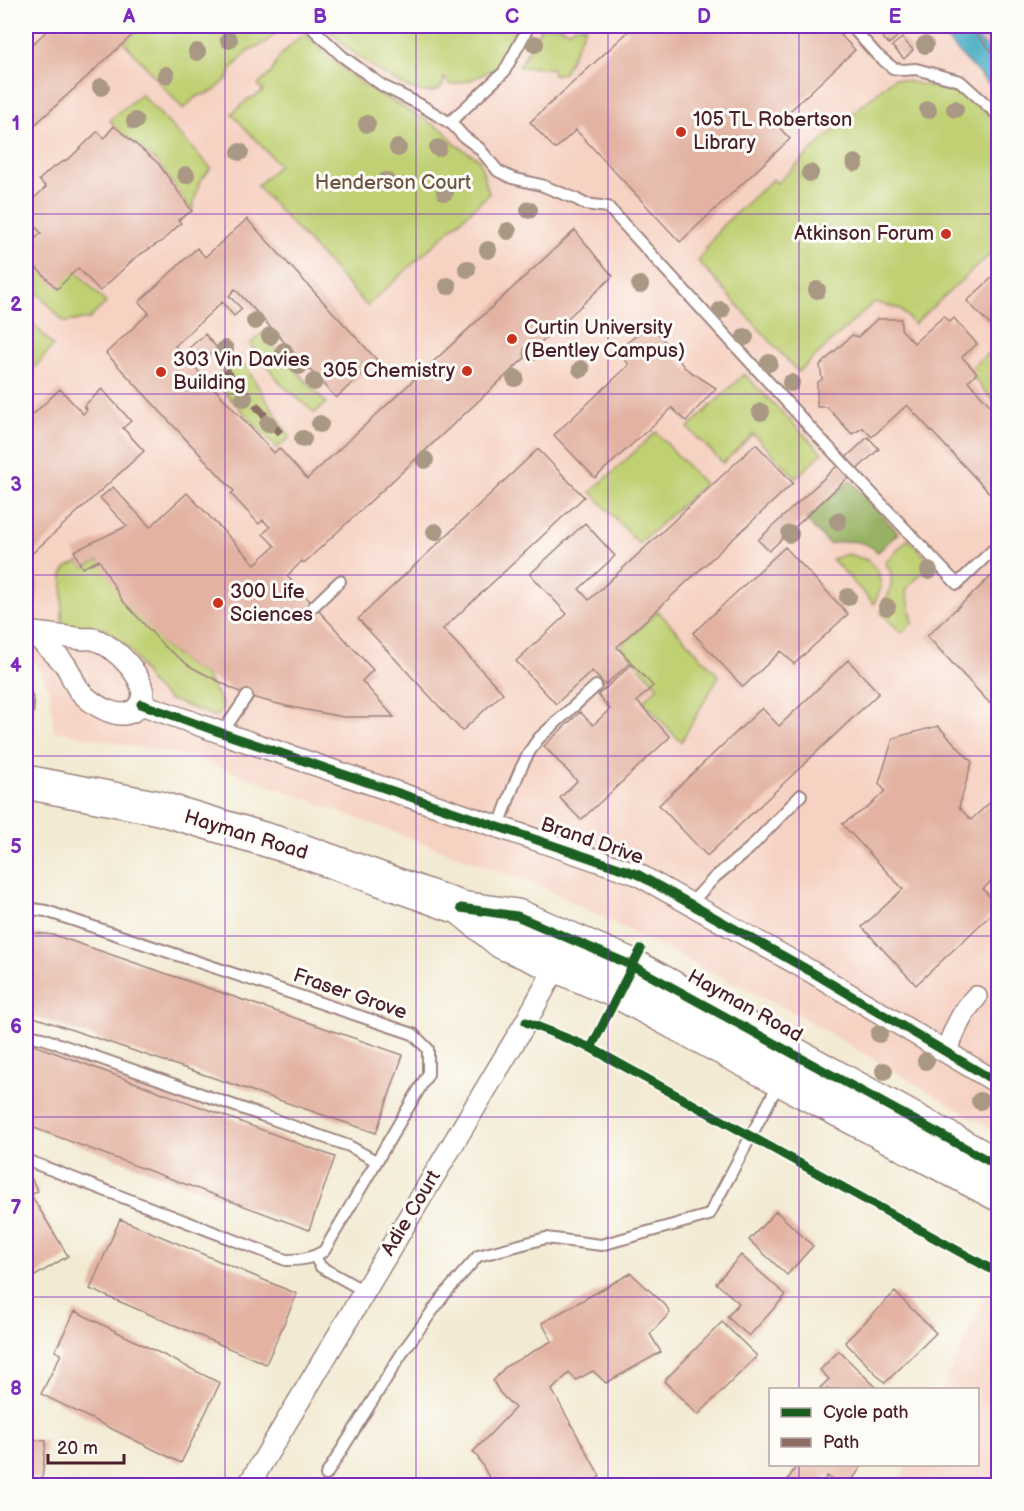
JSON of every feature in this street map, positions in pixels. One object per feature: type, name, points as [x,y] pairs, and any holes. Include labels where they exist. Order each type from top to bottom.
[{"type":"main road","name":"Hayman Road","points":[[26,782],[159,808],[297,849],[461,908],[502,942],[563,952],[618,992],[787,1066],[999,1166]]},
{"type":"main road","name":"Hayman Road","points":[[787,1066],[999,1194]]},
{"type":"street","points":[[29,631],[84,639]]},
{"type":"street","points":[[29,631],[66,665]]},
{"type":"street","points":[[92,638],[104,643],[125,660],[140,681],[143,694],[141,704],[135,711],[127,714],[103,708],[79,691],[66,665],[66,655],[74,643],[92,638]]},
{"type":"street","name":"Brand Drive","points":[[141,704],[637,874],[810,970],[999,1083]]},
{"type":"street","name":"Adie Court","points":[[248,1485],[526,1022],[563,952]]},
{"type":"street","points":[[946,1052],[966,1007],[976,997]]},
{"type":"lane","points":[[310,26],[342,56],[383,86],[450,122],[479,148],[498,171],[541,185],[585,204],[608,207],[816,435],[957,584],[999,545]]},
{"type":"lane","points":[[450,122],[504,72],[529,26]]},
{"type":"lane","points":[[851,26],[877,55],[893,68],[916,69],[960,81],[999,115]]},
{"type":"lane","points":[[314,606],[340,581]]},
{"type":"lane","points":[[498,828],[520,771],[533,745],[596,686]]},
{"type":"lane","points":[[26,696],[28,705],[26,724]]},
{"type":"lane","points":[[222,733],[247,696]]},
{"type":"lane","points":[[690,904],[801,795]]},
{"type":"lane","name":"Fraser Grove","points":[[26,908],[46,911],[413,1034],[428,1049],[428,1074],[324,1251],[315,1257]]},
{"type":"lane","points":[[26,1035],[42,1038],[350,1146],[376,1161]]},
{"type":"lane","points":[[326,1475],[404,1350],[444,1295],[477,1256],[546,1238],[601,1245],[709,1215],[787,1066]]},
{"type":"lane","points":[[26,1160],[286,1260],[315,1257],[321,1267],[364,1291]]},
{"type":"shaded area","name":"Curtin University (Bentley Campus)","points":[[26,26],[998,26],[998,1133],[802,1017],[546,889],[196,758],[54,731],[49,690],[39,669],[26,653]]},
{"type":"shaded area","points":[[986,1295],[998,1300],[998,1485],[897,1485],[906,1466],[979,1466],[979,1388],[942,1388]]},
{"type":"green space","points":[[142,26],[284,26],[266,42],[249,51],[233,67],[228,78],[214,91],[196,97],[183,109],[124,42]]},
{"type":"green space","points":[[325,26],[517,26],[496,68],[471,80],[451,85],[444,78],[441,87],[432,92],[407,86],[377,70],[345,46]]},
{"type":"green space","points":[[542,26],[559,26],[569,31],[574,26],[586,26],[564,73],[553,75],[552,68],[519,67]]},
{"type":"green space","name":"Henderson Court","points":[[304,33],[364,85],[443,130],[456,145],[479,159],[489,194],[367,306],[257,186],[279,165],[232,114],[248,99],[263,91],[258,85],[271,73],[280,56]]},
{"type":"green space","points":[[894,78],[965,95],[998,122],[998,247],[914,324],[900,309],[874,302],[798,372],[698,261],[721,227],[773,179],[777,183]]},
{"type":"green space","points":[[141,94],[211,168],[199,183],[192,211],[158,163],[114,126],[110,120]]},
{"type":"green space","points":[[26,215],[106,303],[89,319],[64,322],[26,280]]},
{"type":"green space","points":[[26,315],[53,346],[26,376]]},
{"type":"green space","points":[[262,333],[326,403],[315,413],[281,384],[250,344]]},
{"type":"green space","points":[[998,345],[998,407],[968,371]]},
{"type":"green space","points":[[239,356],[290,437],[277,448],[213,380]]},
{"type":"green space","points":[[744,374],[822,453],[796,478],[753,434],[723,463],[688,428]]},
{"type":"green space","points":[[656,432],[704,484],[639,544],[591,492]]},
{"type":"green space","points":[[850,480],[898,533],[878,552],[867,545],[855,542],[829,544],[806,520]]},
{"type":"green space","points":[[908,539],[932,563],[906,589],[913,622],[902,633],[881,613],[891,588],[891,575],[885,563]]},
{"type":"green space","points":[[847,554],[867,560],[878,571],[881,588],[874,604],[832,559]]},
{"type":"green space","points":[[99,560],[164,646],[205,675],[223,708],[218,715],[214,716],[168,699],[151,684],[126,645],[105,629],[92,626],[69,627],[62,620],[63,573],[67,567],[79,562],[83,568]]},
{"type":"green space","points":[[26,574],[36,582],[35,605],[30,608],[26,606]]},
{"type":"green space","points":[[658,611],[719,676],[681,742],[643,701],[658,687],[621,646]]},
{"type":"water","points":[[934,26],[966,26],[998,60],[998,94]]},
{"type":"building","points":[[52,26],[142,26],[26,133],[26,50]]},
{"type":"building","name":"105 TL Robertson Library","points":[[624,26],[832,26],[855,50],[776,124],[790,139],[680,242],[576,130],[555,149],[530,122],[629,31]]},
{"type":"building","points":[[871,26],[908,26],[889,44]]},
{"type":"building","points":[[979,26],[998,26],[998,58],[973,31]]},
{"type":"building","points":[[902,38],[913,50],[904,59],[892,46]]},
{"type":"building","points":[[114,126],[158,163],[192,211],[178,220],[181,223],[162,241],[136,257],[100,291],[78,268],[57,289],[26,257],[26,248],[41,233],[26,216],[26,206],[46,187],[39,180],[52,168],[70,158],[98,131],[104,138]]},
{"type":"building","points":[[247,219],[377,360],[336,398],[235,289],[229,296],[242,309],[234,316],[222,302],[175,346],[274,453],[279,448],[307,479],[575,230],[613,276],[304,563],[302,561],[287,576],[373,670],[362,681],[394,717],[343,717],[286,706],[247,696],[191,667],[164,646],[122,600],[99,560],[82,568],[74,551],[127,526],[100,498],[113,487],[150,527],[187,493],[255,564],[275,546],[263,534],[270,527],[263,520],[259,524],[231,494],[234,491],[106,353],[149,313],[139,302],[197,248],[205,257]]},
{"type":"building","points":[[998,272],[998,319],[991,326],[967,301]]},
{"type":"building","points":[[944,316],[950,322],[954,318],[977,344],[962,357],[977,373],[968,381],[998,414],[998,502],[907,405],[872,437],[863,428],[852,434],[827,407],[817,407],[817,383],[822,379],[820,365],[852,335],[858,337],[877,319],[901,319],[901,329],[914,343]]},
{"type":"building","points":[[651,324],[685,368],[716,388],[686,421],[672,408],[595,478],[554,435],[629,365],[618,350]]},
{"type":"building","points":[[205,334],[217,348],[201,362],[189,348]]},
{"type":"building","points":[[60,389],[83,414],[87,410],[84,406],[102,389],[131,421],[123,428],[144,451],[26,559],[26,421]]},
{"type":"building","points":[[868,437],[879,449],[769,551],[758,540]]},
{"type":"building","points":[[756,444],[793,483],[617,647],[631,662],[605,685],[592,671],[556,704],[516,661],[567,614],[530,574],[585,523],[615,556],[579,589],[589,600]]},
{"type":"building","points":[[538,449],[584,497],[443,629],[503,693],[462,731],[358,619]]},
{"type":"building","points":[[785,547],[848,614],[794,664],[781,651],[743,687],[693,633]]},
{"type":"building","points":[[998,570],[998,712],[927,636]]},
{"type":"building","points":[[848,660],[879,693],[707,856],[659,805],[762,708],[779,726]]},
{"type":"building","points":[[632,664],[653,686],[637,701],[670,737],[581,820],[560,798],[577,781],[544,746],[580,712],[593,725],[610,709],[598,695]]},
{"type":"building","points":[[938,726],[972,762],[959,807],[971,820],[998,795],[998,875],[983,889],[998,908],[916,985],[862,927],[903,889],[842,824],[867,808],[885,791],[879,783],[893,738]]},
{"type":"building","points":[[26,932],[54,935],[403,1055],[376,1133],[26,1016]]},
{"type":"building","points":[[26,1042],[335,1157],[309,1230],[26,1125]]},
{"type":"building","points":[[26,1170],[38,1191],[31,1195],[68,1256],[35,1276],[26,1260]]},
{"type":"building","points":[[776,1211],[813,1246],[787,1275],[749,1240]]},
{"type":"building","points":[[120,1219],[297,1294],[266,1364],[90,1289]]},
{"type":"building","points":[[741,1255],[786,1295],[749,1336],[727,1317],[739,1303],[716,1283]]},
{"type":"building","points":[[631,1273],[666,1306],[670,1313],[650,1334],[661,1352],[606,1383],[593,1371],[576,1380],[569,1373],[552,1390],[600,1476],[591,1485],[483,1485],[490,1479],[473,1452],[515,1408],[500,1393],[493,1381],[505,1367],[552,1341],[542,1323]]},
{"type":"building","points":[[895,1292],[936,1333],[885,1383],[845,1342]]},
{"type":"building","points":[[75,1311],[220,1383],[181,1463],[41,1394],[61,1354],[55,1351]]},
{"type":"building","points":[[722,1322],[757,1356],[698,1415],[664,1381]]},
{"type":"building","points":[[839,1351],[877,1388],[820,1388],[829,1379],[820,1370]]},
{"type":"building","points":[[26,1439],[46,1441],[42,1479],[26,1477]]},
{"type":"building","points":[[797,1466],[862,1466],[849,1485],[841,1485],[827,1476],[821,1485],[784,1485]]},
{"type":"marked path","points":[[225,370],[285,439]]},
{"type":"cycle path","points":[[141,704],[637,874],[810,971],[998,1083]]},
{"type":"cycle path","points":[[461,908],[517,916],[633,966],[998,1166]]},
{"type":"cycle path","points":[[591,1048],[641,949]]},
{"type":"cycle path","points":[[526,1022],[591,1048],[998,1273]]},
{"type":"place","name":"105 TL Robertson Library","points":[[681,132]]},
{"type":"place","name":"Atkinson Forum","points":[[946,234]]},
{"type":"place","name":"Curtin University (Bentley Campus)","points":[[512,339]]},
{"type":"place","name":"305 Chemistry","points":[[467,371]]},
{"type":"place","name":"303 Vin Davies Building","points":[[161,372]]},
{"type":"place","name":"300 Life Sciences","points":[[218,603]]}]
